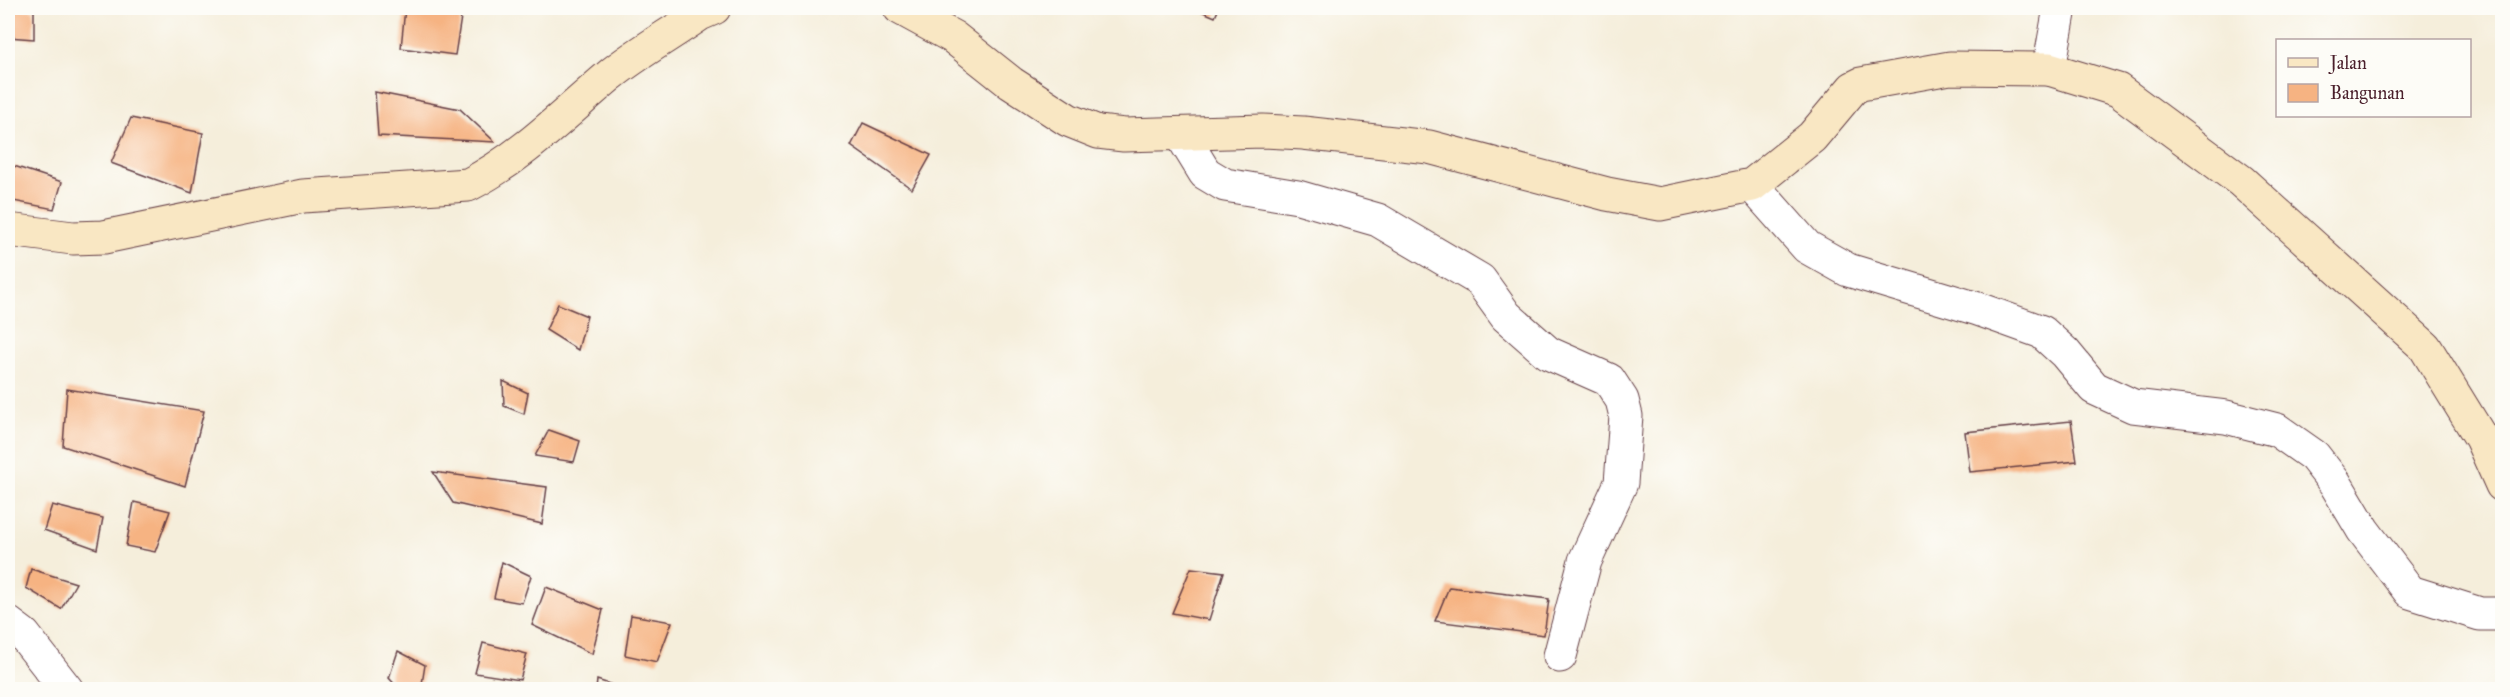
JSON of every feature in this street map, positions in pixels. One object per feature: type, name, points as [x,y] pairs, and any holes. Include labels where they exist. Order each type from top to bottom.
[{"type":"street","points":[[8,230],[74,238],[104,237],[303,196],[468,185],[483,177],[549,130],[611,74],[700,14],[714,8]]},
{"type":"street","points":[[900,8],[952,37],[1011,83],[1068,120],[1098,132],[1124,135],[1263,131],[1303,133],[1429,147],[1607,194],[1660,204],[1752,185],[1812,137],[1853,88],[1861,84],[1950,68],[2049,69],[2118,90],[2241,181],[2425,347],[2481,438],[2502,485]]},
{"type":"street","points":[[2049,69],[2060,8]]},
{"type":"street","points":[[1181,134],[1205,173],[1225,185],[1298,197],[1378,220],[1480,280],[1506,315],[1548,353],[1609,380],[1622,400],[1626,416],[1621,483],[1585,561],[1560,656]]},
{"type":"street","points":[[1752,185],[1807,247],[1848,270],[1978,309],[2042,332],[2065,353],[2094,388],[2133,406],[2226,417],[2277,429],[2314,456],[2335,483],[2363,530],[2410,592],[2480,614],[2502,614]]},
{"type":"street","points":[[8,623],[24,635],[67,690]]},
{"type":"building","points":[[8,8],[34,10],[34,39],[8,37]]},
{"type":"building","points":[[405,8],[462,11],[455,55],[401,48]]},
{"type":"building","points":[[1194,8],[1219,8],[1215,17]]},
{"type":"building","points":[[375,92],[460,109],[495,142],[378,136]]},
{"type":"building","points":[[131,118],[203,133],[192,193],[111,163]]},
{"type":"building","points":[[863,123],[931,155],[912,189],[851,146]]},
{"type":"building","points":[[8,164],[62,182],[54,209],[8,200]]},
{"type":"building","points":[[558,304],[587,316],[578,350],[546,330]]},
{"type":"building","points":[[503,381],[528,393],[524,414],[504,406]]},
{"type":"building","points":[[67,389],[204,411],[185,486],[63,446]]},
{"type":"building","points":[[2071,421],[2077,461],[1970,472],[1965,432]]},
{"type":"building","points":[[549,430],[580,441],[574,462],[535,456]]},
{"type":"building","points":[[8,455],[12,456],[13,497],[8,496]]},
{"type":"building","points":[[433,472],[547,487],[542,524],[453,503]]},
{"type":"building","points":[[134,502],[170,511],[155,552],[126,546]]},
{"type":"building","points":[[52,505],[103,518],[97,549],[44,530]]},
{"type":"building","points":[[502,562],[531,576],[522,603],[494,598]]},
{"type":"building","points":[[1191,568],[1224,572],[1209,620],[1172,613]]},
{"type":"building","points":[[31,569],[76,583],[61,609],[26,588]]},
{"type":"building","points":[[546,587],[603,610],[592,654],[532,625]]},
{"type":"building","points":[[1449,587],[1549,599],[1544,635],[1435,621]]},
{"type":"building","points":[[631,615],[672,622],[657,662],[625,655]]},
{"type":"building","points":[[483,643],[527,654],[520,680],[475,673]]},
{"type":"building","points":[[398,651],[425,665],[421,690],[400,690],[389,678]]},
{"type":"building","points":[[597,680],[625,689],[625,690],[596,690]]}]
